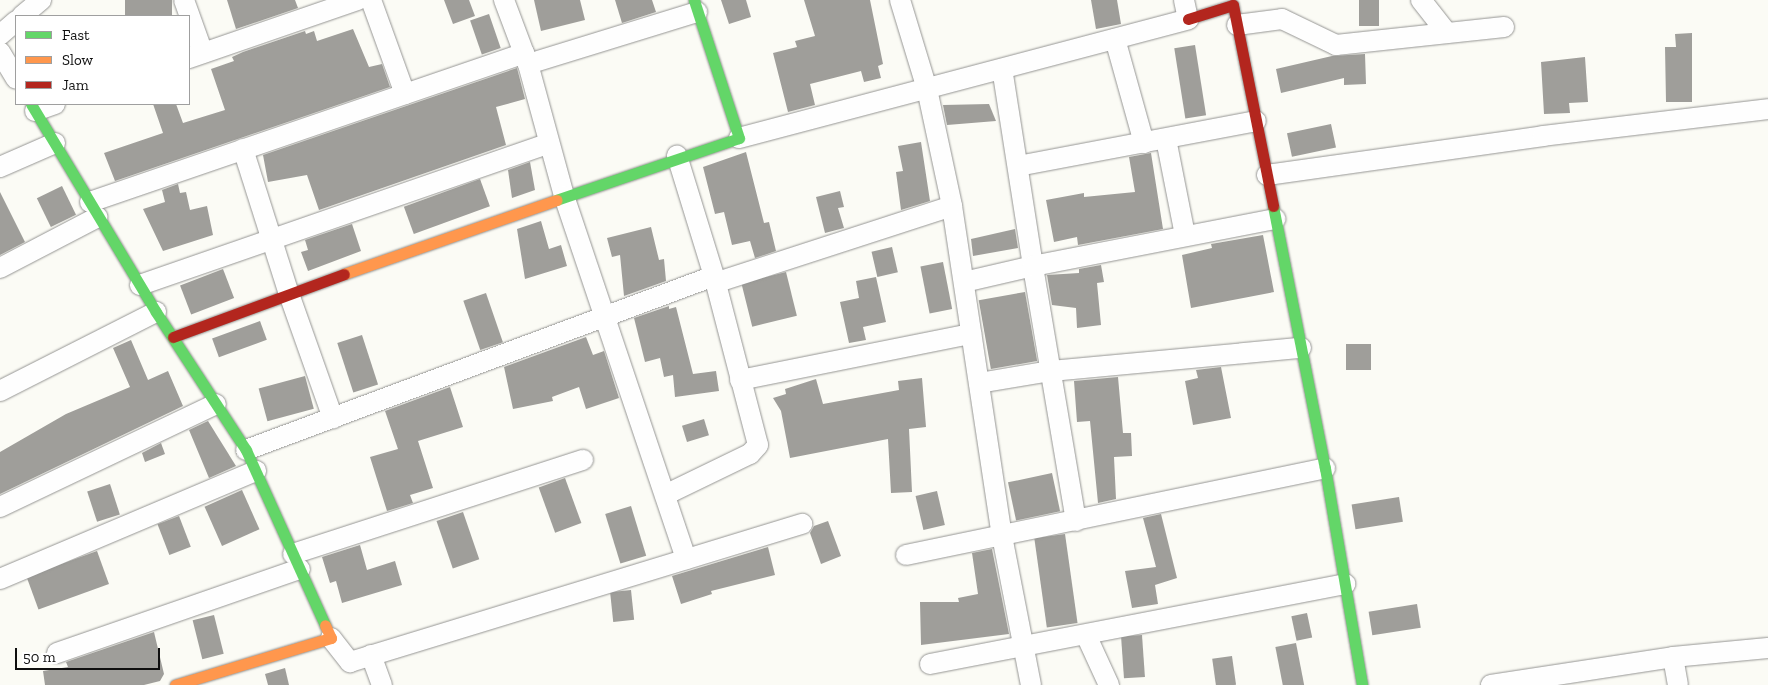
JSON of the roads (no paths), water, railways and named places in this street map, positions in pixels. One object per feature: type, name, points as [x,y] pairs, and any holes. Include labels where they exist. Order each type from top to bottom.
[{"type":"street","points":[[23,15],[41,0]]},
{"type":"street","points":[[184,0],[187,15]]},
{"type":"street","points":[[190,28],[196,55],[357,0]]},
{"type":"street","points":[[371,0],[404,94]]},
{"type":"street","points":[[504,0],[526,58],[564,196],[686,559]]},
{"type":"street","points":[[900,0],[927,89],[952,206],[1002,536],[1031,685]]},
{"type":"street","points":[[1421,0],[1447,33]]},
{"type":"street","points":[[173,337],[677,156],[738,138],[1114,39],[1186,9],[1240,2],[1237,25],[1325,468],[1362,685]]},
{"type":"street","points":[[0,268],[94,210],[243,149],[404,94],[526,58],[697,3],[738,138]]},
{"type":"street","points":[[1237,25],[1282,19],[1336,45],[1504,27]]},
{"type":"street","points":[[0,35],[15,22]]},
{"type":"street","points":[[1114,39],[1144,143]]},
{"type":"street","points":[[0,52],[15,77]]},
{"type":"street","points":[[1002,69],[1076,521]]},
{"type":"street","points":[[48,105],[33,107],[156,312],[246,450],[330,638],[350,662],[802,524]]},
{"type":"street","points":[[1266,175],[1768,109]]},
{"type":"street","points":[[1018,166],[1256,121]]},
{"type":"street","points":[[1166,138],[1185,235]]},
{"type":"street","points":[[140,285],[271,236],[549,142]]},
{"type":"street","points":[[0,167],[55,144]]},
{"type":"street","points":[[243,149],[289,294],[333,418]]},
{"type":"street","points":[[665,495],[756,450],[756,435],[714,280],[677,156]]},
{"type":"street","points":[[246,450],[714,280],[952,206]]},
{"type":"street","points":[[964,282],[1185,235],[1275,220]]},
{"type":"street","points":[[0,391],[156,312]]},
{"type":"street","points":[[740,380],[971,334]]},
{"type":"street","points":[[979,384],[1051,371],[1301,348]]},
{"type":"street","points":[[0,507],[216,404]]},
{"type":"street","points":[[57,653],[297,561],[583,460]]},
{"type":"street","points":[[906,555],[1325,468]]},
{"type":"street","points":[[0,579],[256,471]]},
{"type":"street","points":[[930,664],[1345,584]]},
{"type":"street","points":[[1086,635],[1109,685]]},
{"type":"street","points":[[175,685],[330,638]]},
{"type":"street","points":[[1491,685],[1673,657],[1768,648]]},
{"type":"street","points":[[371,656],[382,685]]},
{"type":"street","points":[[1673,657],[1678,685]]}]
